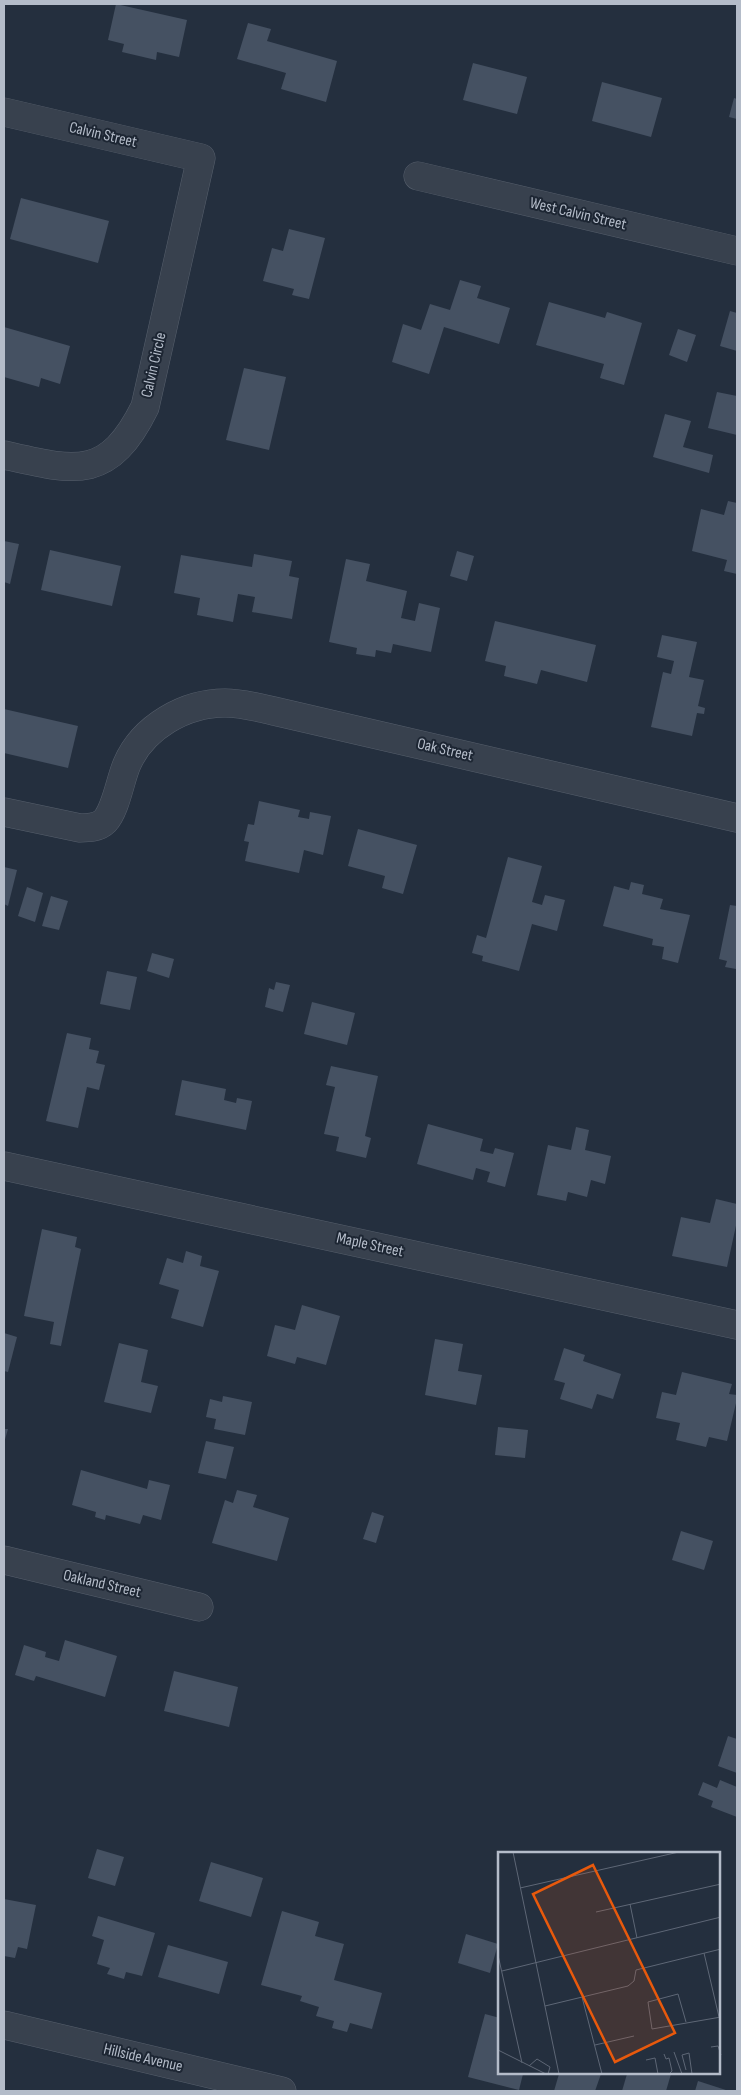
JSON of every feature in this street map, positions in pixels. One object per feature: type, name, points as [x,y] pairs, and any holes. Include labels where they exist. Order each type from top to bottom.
[{"type":"street","name":"Calvin Street","points":[[4,112],[202,158]]},
{"type":"street","name":"Calvin Circle","points":[[4,455],[53,466],[79,466],[104,458],[115,451],[130,434],[145,407],[202,158]]},
{"type":"street","name":"West Calvin Street","points":[[418,176],[737,251]]},
{"type":"street","name":"Oak Street","points":[[4,812],[80,828],[99,825],[108,816],[126,764],[135,748],[155,728],[173,716],[189,710],[224,703],[242,704],[737,818]]},
{"type":"street","name":"Maple Street","points":[[4,1166],[737,1325]]},
{"type":"street","name":"Oakland Street","points":[[4,1560],[199,1607]]},
{"type":"street","name":"Hillside Avenue","points":[[4,2025],[282,2091]]},
{"type":"building","points":[[116,4],[187,20],[179,57],[157,52],[156,60],[122,52],[124,44],[108,40]]},
{"type":"building","points":[[248,23],[271,29],[267,41],[337,61],[326,102],[281,89],[286,73],[237,59]]},
{"type":"building","points":[[473,63],[527,77],[517,114],[463,100]]},
{"type":"building","points":[[602,82],[662,98],[651,137],[592,121]]},
{"type":"building","points":[[734,98],[737,99],[737,119],[729,117]]},
{"type":"building","points":[[21,198],[109,221],[98,263],[10,239]]},
{"type":"building","points":[[289,229],[325,238],[309,299],[292,295],[294,289],[263,281],[272,248],[283,251]]},
{"type":"building","points":[[460,280],[481,286],[477,298],[510,308],[499,344],[444,327],[429,374],[392,362],[403,324],[421,330],[430,304],[450,310]]},
{"type":"building","points":[[549,302],[605,318],[607,312],[642,323],[624,385],[600,378],[604,364],[536,345]]},
{"type":"building","points":[[730,311],[737,313],[737,351],[720,346]]},
{"type":"building","points":[[4,327],[70,346],[60,384],[41,378],[39,387],[4,377]]},
{"type":"building","points":[[678,329],[696,335],[687,362],[669,355]]},
{"type":"building","points":[[244,368],[286,377],[269,450],[226,440]]},
{"type":"building","points":[[717,392],[737,396],[737,435],[708,428]]},
{"type":"building","points":[[665,414],[691,421],[683,447],[713,455],[709,473],[653,457]]},
{"type":"building","points":[[728,501],[737,503],[737,574],[724,571],[727,560],[692,551],[701,509],[724,515]]},
{"type":"building","points":[[4,541],[19,544],[10,584],[4,582]]},
{"type":"building","points":[[50,550],[121,566],[112,606],[41,590]]},
{"type":"building","points":[[457,551],[474,556],[467,581],[450,576]]},
{"type":"building","points":[[254,554],[292,561],[289,576],[299,578],[292,619],[252,612],[255,597],[238,594],[233,622],[197,615],[200,598],[174,593],[181,555],[252,567]]},
{"type":"building","points":[[346,559],[370,564],[366,581],[407,591],[401,618],[415,621],[419,603],[440,608],[431,652],[393,644],[391,653],[376,650],[375,657],[356,654],[357,648],[329,642]]},
{"type":"building","points":[[495,621],[596,645],[587,682],[541,670],[537,684],[504,676],[506,666],[485,661]]},
{"type":"building","points":[[662,635],[697,642],[689,677],[704,680],[698,706],[705,708],[704,714],[697,713],[692,736],[651,727],[663,672],[671,674],[674,661],[657,657]]},
{"type":"building","points":[[4,709],[78,726],[68,768],[4,753]]},
{"type":"building","points":[[259,801],[300,810],[298,817],[309,819],[310,812],[331,816],[323,855],[304,850],[299,873],[245,861],[249,842],[244,841],[248,824],[254,825]]},
{"type":"building","points":[[358,829],[417,845],[403,894],[382,888],[385,876],[348,866]]},
{"type":"building","points":[[508,857],[542,866],[532,902],[542,905],[545,895],[565,900],[557,931],[532,924],[519,971],[482,961],[483,956],[472,953],[477,935],[486,938]]},
{"type":"building","points":[[4,867],[17,870],[8,906],[4,904]]},
{"type":"building","points":[[631,882],[644,885],[642,894],[663,899],[660,909],[690,915],[678,963],[662,959],[664,947],[652,945],[653,939],[603,926],[614,886],[629,890]]},
{"type":"building","points":[[27,887],[43,893],[35,922],[18,916]]},
{"type":"building","points":[[51,896],[68,901],[59,930],[42,926]]},
{"type":"building","points":[[730,905],[737,906],[736,969],[725,967],[727,961],[719,959]]},
{"type":"building","points":[[152,953],[174,959],[169,978],[147,971]]},
{"type":"building","points":[[107,971],[137,977],[130,1010],[100,1004]]},
{"type":"building","points":[[276,982],[290,985],[283,1012],[265,1007],[269,988],[274,990]]},
{"type":"building","points":[[312,1002],[355,1013],[347,1045],[304,1034]]},
{"type":"building","points":[[67,1033],[91,1038],[89,1049],[99,1051],[96,1063],[105,1065],[99,1090],[87,1087],[78,1128],[46,1121]]},
{"type":"building","points":[[331,1066],[378,1076],[365,1136],[371,1138],[366,1158],[336,1151],[339,1137],[324,1134],[335,1087],[326,1085]]},
{"type":"building","points":[[182,1080],[226,1089],[224,1100],[236,1103],[237,1098],[252,1101],[246,1130],[175,1115]]},
{"type":"building","points":[[428,1124],[483,1139],[480,1151],[493,1154],[495,1148],[514,1153],[505,1187],[487,1182],[490,1172],[476,1168],[473,1180],[417,1164]]},
{"type":"building","points":[[576,1127],[589,1130],[585,1150],[611,1156],[605,1184],[591,1180],[587,1197],[568,1192],[566,1201],[537,1195],[548,1145],[571,1150]]},
{"type":"building","points":[[716,1199],[737,1204],[737,1221],[727,1267],[672,1256],[681,1217],[710,1223]]},
{"type":"building","points":[[42,1229],[77,1237],[75,1247],[81,1249],[61,1346],[50,1344],[54,1322],[24,1316]]},
{"type":"building","points":[[186,1251],[202,1256],[200,1266],[219,1271],[203,1327],[171,1318],[179,1290],[159,1284],[167,1258],[183,1263]]},
{"type":"building","points":[[302,1305],[340,1316],[326,1365],[297,1357],[295,1364],[267,1356],[275,1325],[295,1330]]},
{"type":"building","points":[[4,1333],[17,1337],[8,1372],[4,1371]]},
{"type":"building","points":[[435,1339],[463,1344],[458,1371],[482,1375],[476,1405],[425,1395]]},
{"type":"building","points":[[119,1343],[148,1350],[141,1382],[158,1386],[151,1413],[104,1402]]},
{"type":"building","points":[[564,1348],[585,1355],[583,1361],[621,1374],[613,1399],[597,1394],[592,1409],[560,1399],[565,1383],[554,1380]]},
{"type":"building","points":[[682,1372],[732,1384],[729,1394],[737,1395],[737,1399],[727,1441],[709,1437],[706,1447],[676,1440],[680,1423],[656,1418],[662,1392],[676,1395]]},
{"type":"building","points":[[223,1396],[252,1402],[245,1435],[214,1429],[216,1419],[206,1417],[210,1399],[222,1402]]},
{"type":"building","points":[[498,1427],[528,1430],[525,1458],[495,1455]]},
{"type":"building","points":[[4,1429],[8,1429],[4,1443]]},
{"type":"building","points":[[206,1441],[234,1447],[226,1479],[198,1473]]},
{"type":"building","points":[[81,1470],[147,1489],[149,1480],[170,1485],[161,1520],[143,1515],[140,1524],[106,1515],[105,1520],[95,1517],[96,1512],[72,1505]]},
{"type":"building","points":[[237,1490],[257,1495],[253,1507],[289,1518],[277,1561],[212,1543],[225,1500],[233,1503]]},
{"type":"building","points":[[372,1512],[384,1516],[376,1543],[363,1539]]},
{"type":"building","points":[[681,1531],[713,1541],[704,1570],[672,1560]]},
{"type":"building","points":[[65,1640],[117,1656],[105,1697],[36,1676],[34,1681],[15,1675],[24,1645],[46,1652],[45,1657],[59,1661]]},
{"type":"building","points":[[174,1671],[238,1687],[229,1727],[164,1711]]},
{"type":"building","points":[[728,1736],[737,1739],[737,1773],[718,1766]]},
{"type":"building","points":[[720,1780],[737,1787],[737,1817],[711,1807],[713,1801],[698,1795],[703,1782],[717,1788]]},
{"type":"building","points":[[97,1849],[124,1857],[115,1886],[88,1878]]},
{"type":"building","points":[[211,1862],[263,1878],[251,1917],[199,1901]]},
{"type":"building","points":[[4,1899],[36,1905],[27,1949],[18,1947],[15,1958],[4,1956]]},
{"type":"building","points":[[282,1911],[319,1922],[315,1936],[344,1944],[334,1980],[382,1993],[372,2029],[350,2023],[347,2032],[332,2028],[334,2021],[316,2016],[319,2007],[300,2001],[302,1996],[261,1985]]},
{"type":"building","points":[[98,1916],[155,1933],[142,1976],[126,1972],[124,1979],[107,1974],[110,1968],[97,1964],[104,1940],[92,1936]]},
{"type":"building","points":[[466,1934],[498,1944],[490,1973],[458,1963]]},
{"type":"building","points":[[168,1945],[228,1962],[219,1994],[158,1977]]},
{"type":"building","points":[[485,2014],[498,2017],[498,2075],[523,2075],[519,2090],[468,2077]]},
{"type":"building","points":[[559,2075],[601,2075],[595,2091],[554,2091]]},
{"type":"building","points":[[627,2075],[671,2075],[666,2091],[622,2091]]},
{"type":"building","points":[[698,2081],[729,2091],[695,2091]]}]
